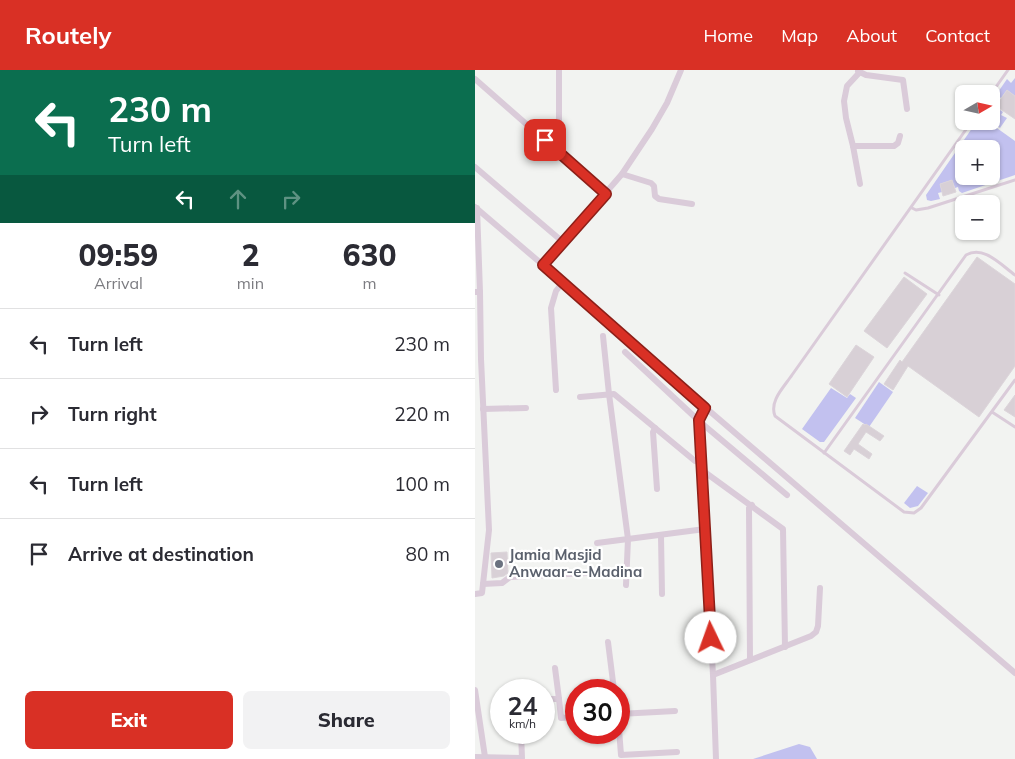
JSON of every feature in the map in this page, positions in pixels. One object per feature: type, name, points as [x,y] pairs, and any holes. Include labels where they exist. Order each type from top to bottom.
[{"type":"street","points":[[559,70],[559,152]]},
{"type":"street","points":[[543,265],[622,174],[667,103],[681,70]]},
{"type":"street","points":[[860,184],[846,118],[844,101],[847,86],[858,72],[884,79],[903,80],[907,109]]},
{"type":"street","points":[[475,79],[606,194]]},
{"type":"street","points":[[853,146],[894,146],[898,143],[900,136]]},
{"type":"street","points":[[475,167],[563,242]]},
{"type":"street","points":[[622,174],[651,183],[654,186],[655,196],[659,199],[692,204]]},
{"type":"street","points":[[475,594],[482,593],[489,530],[483,409],[478,359],[476,208]]},
{"type":"street","points":[[476,208],[705,408],[1015,674]]},
{"type":"street","points":[[556,390],[551,308],[556,291],[563,282]]},
{"type":"street","points":[[603,336],[628,539],[627,585]]},
{"type":"street","points":[[625,352],[699,420],[787,495]]},
{"type":"street","points":[[580,397],[614,394],[695,461],[701,462]]},
{"type":"street","points":[[483,409],[526,408]]},
{"type":"street","points":[[705,408],[699,420],[713,675],[715,759]]},
{"type":"street","points":[[655,428],[653,432],[657,489]]},
{"type":"street","points":[[702,473],[706,473],[752,505],[781,526],[784,531],[785,647]]},
{"type":"street","points":[[750,660],[749,508],[752,505]]},
{"type":"street","points":[[597,543],[705,529]]},
{"type":"street","points":[[661,536],[662,594]]},
{"type":"street","points":[[483,584],[502,583],[510,577],[587,573]]},
{"type":"street","points":[[713,675],[785,647],[816,632],[820,588]]},
{"type":"street","points":[[608,642],[613,679]]},
{"type":"street","points":[[555,668],[561,718],[565,718]]},
{"type":"street","points":[[475,690],[485,757]]},
{"type":"street","points":[[630,713],[675,711]]},
{"type":"street","points":[[475,757],[522,758],[521,744]]},
{"type":"street","points":[[620,744],[621,757],[677,752]]},
{"type":"lane","points":[[997,85],[1008,70]]},
{"type":"lane","points":[[966,130],[773,404],[775,416],[904,512],[914,513],[921,508],[1015,380]]},
{"type":"lane","points":[[912,208],[916,210],[928,208],[1015,180]]},
{"type":"lane","points":[[824,453],[939,295],[966,254],[971,252],[984,253],[1015,275]]},
{"type":"lane","points":[[905,272],[939,295]]},
{"type":"lane","points":[[992,412],[1015,427]]},
{"type":"shaded area","points":[[1015,78],[1015,96],[1007,90],[1000,97],[1000,89],[1007,79],[1011,83]]},
{"type":"shaded area","points":[[1000,110],[1003,112],[1001,115],[1007,118],[1000,128]]},
{"type":"shaded area","points":[[971,130],[1000,130],[1015,141],[1015,175],[1000,180],[1000,140],[964,140]]},
{"type":"shaded area","points":[[955,153],[955,185],[986,185],[962,193],[958,187],[955,188],[952,180],[940,184],[942,192],[938,193],[940,199],[927,200],[926,195]]},
{"type":"shaded area","points":[[879,382],[893,392],[869,427],[855,418]]},
{"type":"shaded area","points":[[831,388],[847,398],[850,394],[856,398],[824,442],[820,442],[802,429]]},
{"type":"shaded area","points":[[917,486],[928,493],[918,506],[910,508],[904,503]]},
{"type":"shaded area","points":[[799,744],[810,747],[817,759],[753,759]]},
{"type":"building","points":[[1007,90],[1015,96],[1015,119],[1000,109],[1000,100]]},
{"type":"building","points":[[952,180],[956,192],[943,196],[940,184]]},
{"type":"building","points":[[977,257],[1015,284],[1015,366],[979,417],[908,366],[893,390],[884,384],[900,360],[902,362]]},
{"type":"building","points":[[904,277],[927,294],[887,348],[864,331]]},
{"type":"building","points":[[856,345],[874,357],[847,397],[829,384]]},
{"type":"building","points":[[1015,395],[1015,417],[1004,410]]},
{"type":"building","points":[[863,424],[884,436],[880,441],[866,432],[858,444],[872,454],[869,459],[854,449],[850,455],[844,451]]},
{"type":"building","name":"Jamia Masjid Anwaar-e-Madina","points":[[507,552],[508,573],[504,576],[492,578],[491,553]]},
{"type":"place","name":"Jamia Masjid Anwaar-e-Madina","points":[[499,564]]},
{"type":"route","points":[[545,140],[606,194],[543,265],[705,408],[699,420],[711,638]]}]
